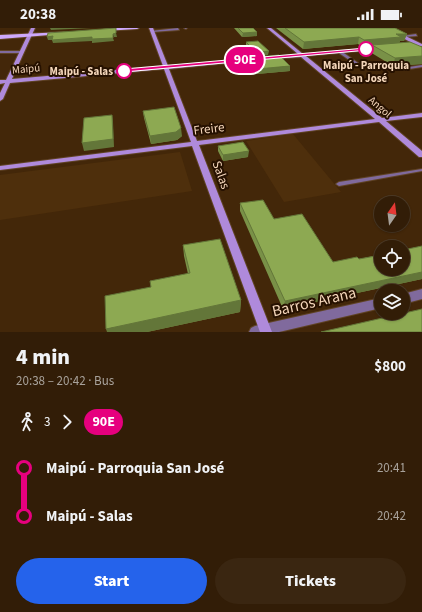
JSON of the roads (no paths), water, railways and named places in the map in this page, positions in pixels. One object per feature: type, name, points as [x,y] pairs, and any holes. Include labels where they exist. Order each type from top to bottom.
[{"type":"main road","points":[[100,31],[138,28]]},
{"type":"main road","points":[[0,34],[68,31]]},
{"type":"main road","points":[[0,37],[31,32]]},
{"type":"street","name":"Angol","points":[[269,28],[422,155]]},
{"type":"street","points":[[386,28],[421,45]]},
{"type":"street","name":"Salas","points":[[152,30],[165,67],[196,143],[262,331]]},
{"type":"street","points":[[0,99],[31,32]]},
{"type":"street","points":[[398,47],[421,45]]},
{"type":"street","points":[[264,58],[391,47]]},
{"type":"street","name":"Maipú","points":[[0,82],[257,59]]},
{"type":"street","name":"Freire","points":[[0,168],[422,115]]},
{"type":"street","points":[[410,297],[422,294]]},
{"type":"street","name":"Barros Arana","points":[[262,331],[374,306]]},
{"type":"lane","points":[[152,30],[175,29]]},
{"type":"lane","points":[[403,36],[416,35]]},
{"type":"lane","points":[[0,52],[22,52]]},
{"type":"lane","points":[[340,52],[356,63]]},
{"type":"lane","points":[[403,69],[422,66]]},
{"type":"lane","points":[[340,184],[422,170]]},
{"type":"place","name":"Maipú - Parroquia San José","points":[[366,49]]},
{"type":"place","name":"Maipú - Salas","points":[[124,71]]}]
